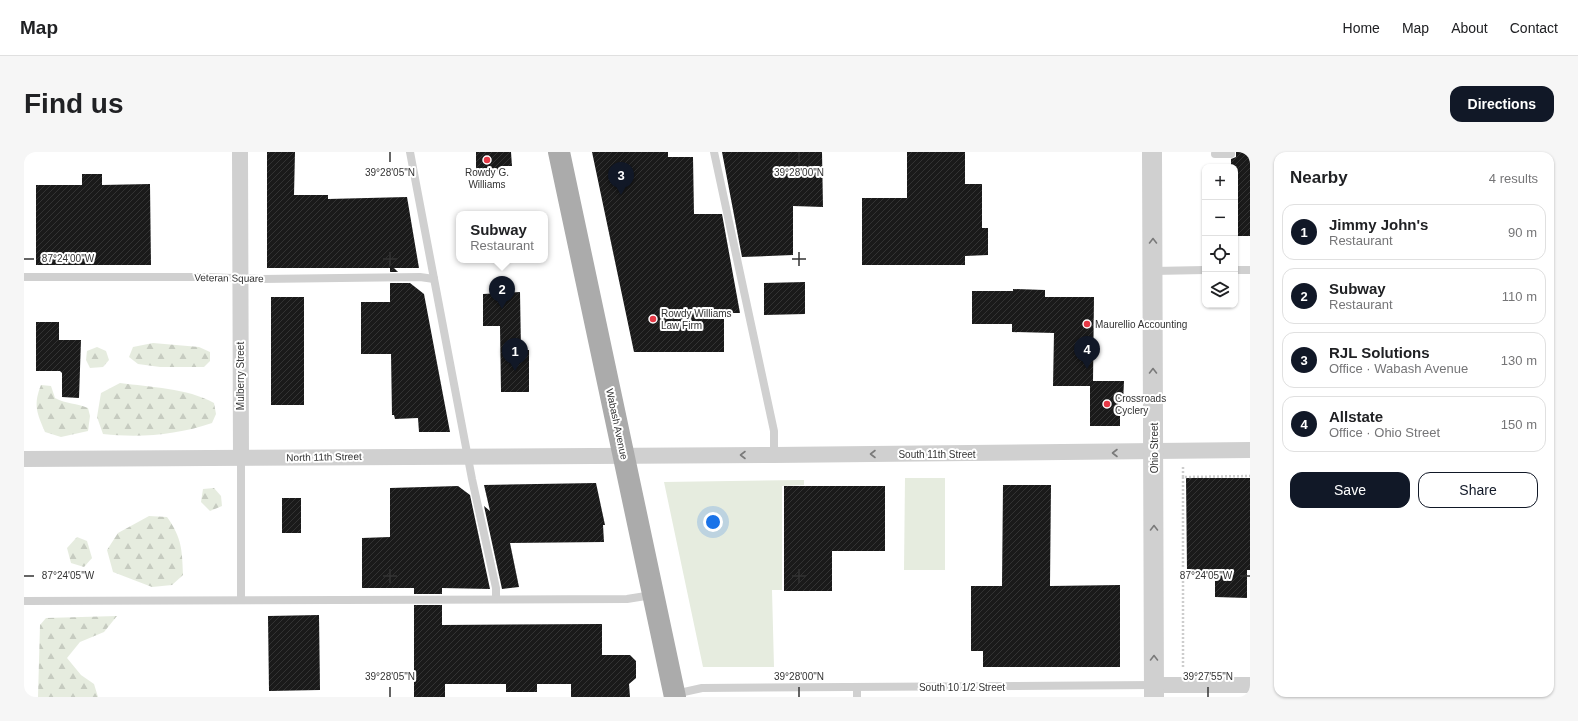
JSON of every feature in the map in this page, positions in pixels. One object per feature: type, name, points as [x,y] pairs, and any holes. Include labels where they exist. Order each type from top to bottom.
[{"type":"main road","name":"Wabash Avenue","points":[[560,152],[674,695]]},
{"type":"street","name":"Mulberry Street","points":[[240,152],[240,458]]},
{"type":"street","name":"Ohio Street","points":[[1152,152],[1154,691]]},
{"type":"street","name":"South 11th Street","points":[[624,456],[1182,452],[1250,450]]},
{"type":"street","name":"North 11th Street","points":[[24,459],[624,456]]},
{"type":"street","name":"South 10 1/2 Street","points":[[1154,691],[1183,686],[1250,685]]},
{"type":"lane","points":[[410,152],[468,456],[496,588],[496,599]]},
{"type":"lane","points":[[714,152],[774,430],[774,455]]},
{"type":"lane","points":[[1215,154],[1231,154]]},
{"type":"lane","points":[[1153,271],[1202,270]]},
{"type":"lane","points":[[1238,270],[1250,270]]},
{"type":"lane","name":"Veteran Square","points":[[24,277],[240,279],[420,277],[434,279]]},
{"type":"lane","name":"Mulberry Street","points":[[240,458],[241,600]]},
{"type":"lane","points":[[24,600],[627,599],[653,595]]},
{"type":"lane","points":[[857,687],[857,697]]},
{"type":"lane","name":"South 10 1/2 Street","points":[[674,695],[702,688],[857,687],[1154,691]]},
{"type":"lane","points":[[738,688],[738,697]]},
{"type":"path","points":[[1182,452],[1183,686]]},
{"type":"path","points":[[1182,477],[1250,476]]},
{"type":"green space","points":[[153,343],[199,347],[210,352],[210,361],[204,367],[160,367],[138,364],[129,357],[133,347]]},
{"type":"green space","points":[[97,347],[106,351],[109,360],[103,367],[90,368],[86,360],[87,351]]},
{"type":"green space","points":[[120,383],[168,389],[192,394],[214,403],[216,414],[212,423],[172,433],[131,436],[103,434],[97,417],[101,393]]},
{"type":"green space","points":[[41,385],[51,386],[55,398],[88,408],[90,416],[88,431],[61,437],[45,432],[37,409],[37,398]]},
{"type":"green space","points":[[905,478],[945,478],[945,570],[904,570]]},
{"type":"green space","points":[[804,480],[804,485],[782,486],[782,590],[772,590],[774,667],[703,667],[664,482]]},
{"type":"green space","points":[[214,488],[221,496],[222,506],[210,511],[201,502],[203,489]]},
{"type":"green space","points":[[149,516],[167,517],[176,531],[180,544],[183,575],[172,585],[152,587],[113,572],[107,550],[118,533]]},
{"type":"green space","points":[[77,537],[87,541],[92,558],[84,567],[71,563],[67,548]]},
{"type":"green space","points":[[117,616],[104,632],[80,642],[67,658],[81,675],[94,684],[98,697],[38,697],[40,625],[46,618]]},
{"type":"building","points":[[267,152],[295,152],[294,195],[328,195],[328,199],[407,197],[419,268],[394,268],[398,272],[390,272],[390,268],[267,268]]},
{"type":"building","name":"Rowdy G. Williams","points":[[476,152],[511,152],[512,166],[501,166],[501,172],[476,172]]},
{"type":"building","points":[[592,152],[668,152],[668,157],[693,157],[694,214],[722,214],[740,313],[724,313],[724,352],[634,352]]},
{"type":"building","points":[[722,152],[822,152],[823,207],[793,206],[793,255],[742,257]]},
{"type":"building","points":[[907,152],[965,152],[965,184],[982,184],[982,228],[988,228],[988,255],[965,256],[965,265],[862,265],[862,198],[907,198]]},
{"type":"building","points":[[1236,152],[1250,152],[1250,236],[1238,236],[1238,164],[1231,164],[1231,159],[1236,157]]},
{"type":"building","points":[[82,174],[102,174],[102,185],[150,184],[151,265],[36,265],[36,185],[82,185]]},
{"type":"building","points":[[805,282],[805,314],[764,315],[764,283]]},
{"type":"building","points":[[390,283],[410,283],[424,294],[450,432],[419,432],[418,418],[395,419],[394,415],[392,415],[391,354],[361,354],[361,302],[390,302]]},
{"type":"building","points":[[1013,289],[1045,290],[1045,297],[1094,297],[1093,381],[1124,381],[1123,403],[1120,403],[1120,426],[1090,426],[1090,386],[1053,386],[1054,333],[1012,332],[1012,324],[972,324],[972,291],[1013,291]]},
{"type":"building","points":[[520,292],[521,350],[529,350],[529,392],[501,392],[500,326],[483,326],[483,294]]},
{"type":"building","points":[[271,297],[304,297],[304,405],[271,405]]},
{"type":"building","points":[[36,322],[59,322],[59,340],[81,340],[79,398],[62,397],[62,373],[60,371],[36,371]]},
{"type":"building","points":[[1186,478],[1250,478],[1250,570],[1247,570],[1247,598],[1215,597],[1215,571],[1187,571]]},
{"type":"building","points":[[596,483],[605,525],[603,525],[604,542],[510,543],[519,587],[502,589],[484,506],[490,511],[484,485]]},
{"type":"building","points":[[1003,485],[1051,485],[1050,586],[1120,585],[1120,667],[983,667],[983,651],[971,651],[971,586],[1002,586]]},
{"type":"building","points":[[458,486],[470,495],[490,589],[442,588],[442,594],[414,594],[414,588],[362,588],[362,538],[390,537],[390,488]]},
{"type":"building","points":[[784,486],[885,486],[885,551],[832,551],[832,591],[784,591]]},
{"type":"building","points":[[282,498],[301,498],[301,533],[282,533]]},
{"type":"building","points":[[414,605],[442,605],[442,625],[602,624],[602,655],[630,655],[636,661],[636,678],[629,684],[630,697],[571,697],[571,684],[537,684],[537,692],[506,692],[506,684],[445,684],[445,697],[414,697]]},
{"type":"building","points":[[319,615],[320,690],[269,691],[268,616]]},
{"type":"place","name":"Rowdy G. Williams","points":[[487,160]]},
{"type":"place","name":"RJL Solutions","points":[[621,195]]},
{"type":"place","name":"Subway","points":[[502,309]]},
{"type":"place","name":"Rowdy Williams Law Firm","points":[[653,319]]},
{"type":"place","name":"Maurellio Accounting","points":[[1087,324]]},
{"type":"place","name":"Allstate","points":[[1087,369]]},
{"type":"place","name":"Jimmy John's","points":[[515,371]]},
{"type":"place","name":"Crossroads Cyclery","points":[[1107,404]]}]
